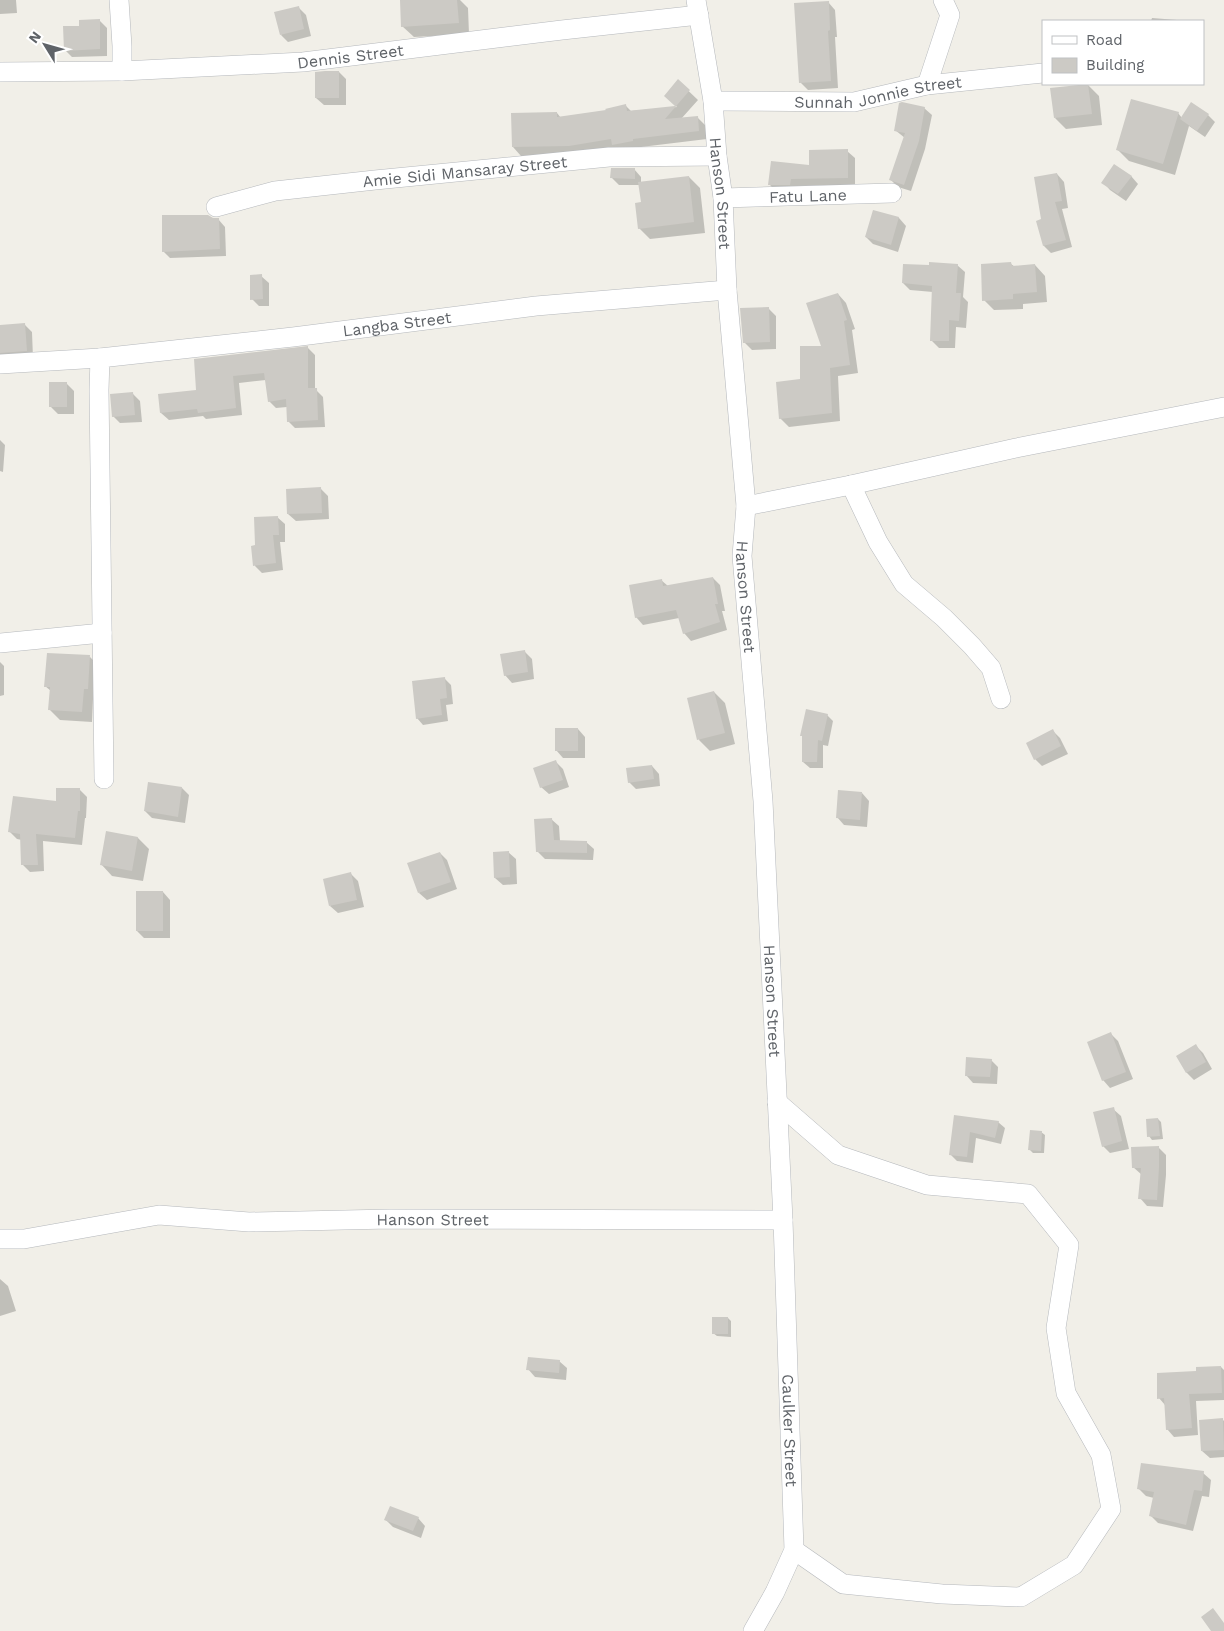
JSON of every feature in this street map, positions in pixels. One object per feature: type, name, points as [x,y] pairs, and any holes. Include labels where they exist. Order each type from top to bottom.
[{"type":"street","points":[[119,0],[122,71]]},
{"type":"street","points":[[927,84],[950,15],[943,0]]},
{"type":"street","name":"Dennis Street","points":[[0,72],[122,71],[303,62],[562,30],[697,8]]},
{"type":"street","name":"Hanson Street","points":[[0,1239],[24,1239],[158,1215],[249,1222],[390,1218],[783,1220],[763,801],[742,556],[746,506],[727,290],[723,198],[717,156],[713,101],[697,8]]},
{"type":"street","name":"Sunnah Jonnie Street","points":[[713,101],[854,102],[927,84],[1042,73]]},
{"type":"street","name":"Amie Sidi Mansaray Street","points":[[216,207],[275,191],[385,179],[608,157],[717,156]]},
{"type":"street","name":"Fatu Lane","points":[[723,198],[892,192]]},
{"type":"street","name":"Langba Street","points":[[0,364],[100,358],[293,338],[536,306],[727,290]]},
{"type":"street","points":[[100,358],[104,779]]},
{"type":"street","points":[[746,506],[851,485],[1016,448],[1224,407]]},
{"type":"street","points":[[851,485],[878,542],[904,584],[944,618],[985,660],[991,668],[1001,698]]},
{"type":"street","points":[[0,643],[102,633]]},
{"type":"street","points":[[778,1102],[838,1155],[927,1185],[1028,1194],[1068,1245],[1056,1328],[1066,1393],[1101,1455],[1111,1509],[1074,1565],[1021,1597],[942,1594],[843,1584],[794,1550]]},
{"type":"street","name":"Caulker Street","points":[[753,1631],[775,1592],[794,1550],[783,1220]]},
{"type":"building","points":[[400,0],[457,0],[459,23],[401,27]]},
{"type":"building","points":[[829,1],[830,30],[828,31],[831,81],[799,83],[794,3]]},
{"type":"building","points":[[299,6],[304,29],[280,35],[274,12]]},
{"type":"building","points":[[100,19],[100,49],[64,51],[63,26],[79,26],[79,20]]},
{"type":"building","points":[[339,71],[339,98],[315,98],[315,72]]},
{"type":"building","points":[[678,79],[690,90],[665,119],[698,116],[699,131],[633,139],[633,141],[612,145],[611,139],[569,146],[512,147],[511,113],[557,112],[557,117],[606,110],[626,104],[627,111],[675,106],[664,96]]},
{"type":"building","points":[[1088,85],[1092,114],[1054,118],[1050,88]]},
{"type":"building","points":[[1131,99],[1179,112],[1163,164],[1116,150]]},
{"type":"building","points":[[1191,102],[1209,114],[1197,131],[1180,119]]},
{"type":"building","points":[[899,103],[925,107],[919,141],[904,185],[889,180],[905,133],[894,131]]},
{"type":"building","points":[[848,149],[848,178],[791,179],[790,185],[768,185],[771,161],[809,165],[809,150]]},
{"type":"building","points":[[1114,164],[1132,176],[1118,194],[1101,183]]},
{"type":"building","points":[[611,168],[635,168],[635,179],[610,178]]},
{"type":"building","points":[[1057,173],[1062,201],[1055,202],[1066,240],[1043,246],[1036,221],[1041,219],[1034,177]]},
{"type":"building","points":[[689,176],[694,222],[638,229],[635,203],[641,202],[638,182]]},
{"type":"building","points":[[873,210],[899,217],[891,245],[865,237]]},
{"type":"building","points":[[162,215],[208,215],[213,218],[219,218],[220,249],[162,252]]},
{"type":"building","points":[[929,262],[958,264],[956,293],[961,293],[959,321],[949,320],[949,341],[930,341],[932,286],[902,283],[903,264],[929,265]]},
{"type":"building","points":[[1011,262],[1012,266],[1035,264],[1037,292],[1013,294],[1013,299],[982,301],[981,264]]},
{"type":"building","points":[[262,274],[263,299],[250,300],[250,275]]},
{"type":"building","points":[[838,293],[847,320],[844,321],[850,365],[830,368],[832,413],[779,419],[776,382],[800,379],[800,346],[821,346],[806,303]]},
{"type":"building","points":[[769,307],[770,342],[743,343],[740,308]]},
{"type":"building","points":[[25,323],[27,351],[0,353],[0,325]]},
{"type":"building","points":[[308,346],[308,388],[317,388],[318,420],[287,422],[286,399],[268,402],[264,373],[233,376],[236,408],[198,413],[197,409],[160,413],[158,394],[196,390],[194,359]]},
{"type":"building","points":[[49,382],[67,382],[67,407],[49,407]]},
{"type":"building","points":[[133,392],[135,415],[112,417],[110,394]]},
{"type":"building","points":[[321,487],[322,513],[287,514],[286,489]]},
{"type":"building","points":[[278,516],[279,535],[273,535],[276,563],[253,566],[251,546],[255,545],[254,517]]},
{"type":"building","points":[[713,577],[718,604],[715,604],[720,622],[683,634],[676,610],[635,618],[629,585],[662,579],[663,586]]},
{"type":"building","points":[[525,650],[528,672],[504,676],[500,654]]},
{"type":"building","points":[[47,653],[90,655],[88,689],[84,689],[82,712],[48,710],[50,687],[44,687]]},
{"type":"building","points":[[445,677],[447,698],[440,699],[442,715],[416,719],[412,681]]},
{"type":"building","points":[[714,691],[725,733],[697,740],[687,698]]},
{"type":"building","points":[[806,709],[828,714],[822,741],[818,740],[817,762],[802,762],[802,736],[800,736]]},
{"type":"building","points":[[555,728],[578,728],[578,751],[555,751]]},
{"type":"building","points":[[1053,729],[1061,746],[1034,760],[1026,743]]},
{"type":"building","points":[[556,760],[563,780],[540,788],[533,768]]},
{"type":"building","points":[[652,765],[654,779],[628,783],[626,768]]},
{"type":"building","points":[[148,782],[182,787],[178,817],[144,811]]},
{"type":"building","points":[[56,788],[80,788],[80,811],[78,811],[75,838],[36,834],[38,865],[21,865],[20,834],[8,832],[13,796],[56,801]]},
{"type":"building","points":[[838,790],[862,792],[860,820],[836,818]]},
{"type":"building","points":[[552,818],[554,840],[587,841],[587,853],[536,852],[534,819]]},
{"type":"building","points":[[106,831],[138,837],[132,871],[100,865]]},
{"type":"building","points":[[509,851],[510,877],[494,878],[493,852]]},
{"type":"building","points":[[440,852],[451,882],[418,893],[407,863]]},
{"type":"building","points":[[351,872],[357,900],[329,906],[323,879]]},
{"type":"building","points":[[136,891],[163,891],[163,931],[136,931]]},
{"type":"building","points":[[1111,1032],[1126,1072],[1102,1081],[1087,1042]]},
{"type":"building","points":[[1196,1044],[1206,1062],[1186,1073],[1176,1056]]},
{"type":"building","points":[[966,1057],[992,1059],[990,1077],[965,1076]]},
{"type":"building","points":[[1114,1107],[1122,1141],[1102,1147],[1093,1112]]},
{"type":"building","points":[[954,1115],[999,1121],[995,1138],[970,1132],[967,1157],[949,1155]]},
{"type":"building","points":[[1158,1118],[1160,1136],[1147,1137],[1146,1119]]},
{"type":"building","points":[[1030,1130],[1042,1131],[1041,1151],[1028,1150]]},
{"type":"building","points":[[1159,1146],[1157,1200],[1138,1199],[1141,1168],[1132,1168],[1131,1147]]},
{"type":"building","points":[[712,1317],[728,1317],[728,1334],[712,1334]]},
{"type":"building","points":[[528,1357],[560,1360],[559,1373],[526,1370]]},
{"type":"building","points":[[1221,1366],[1222,1393],[1189,1394],[1192,1428],[1166,1430],[1164,1398],[1157,1399],[1157,1373],[1196,1371],[1196,1367]]},
{"type":"building","points":[[1223,1418],[1224,1450],[1201,1451],[1199,1420]]},
{"type":"building","points":[[1141,1463],[1204,1471],[1202,1491],[1194,1490],[1186,1525],[1149,1516],[1154,1492],[1137,1489]]},
{"type":"building","points":[[390,1506],[419,1517],[413,1531],[384,1520]]},
{"type":"building","points":[[1213,1608],[1224,1623],[1224,1631],[1211,1631],[1201,1617]]}]
